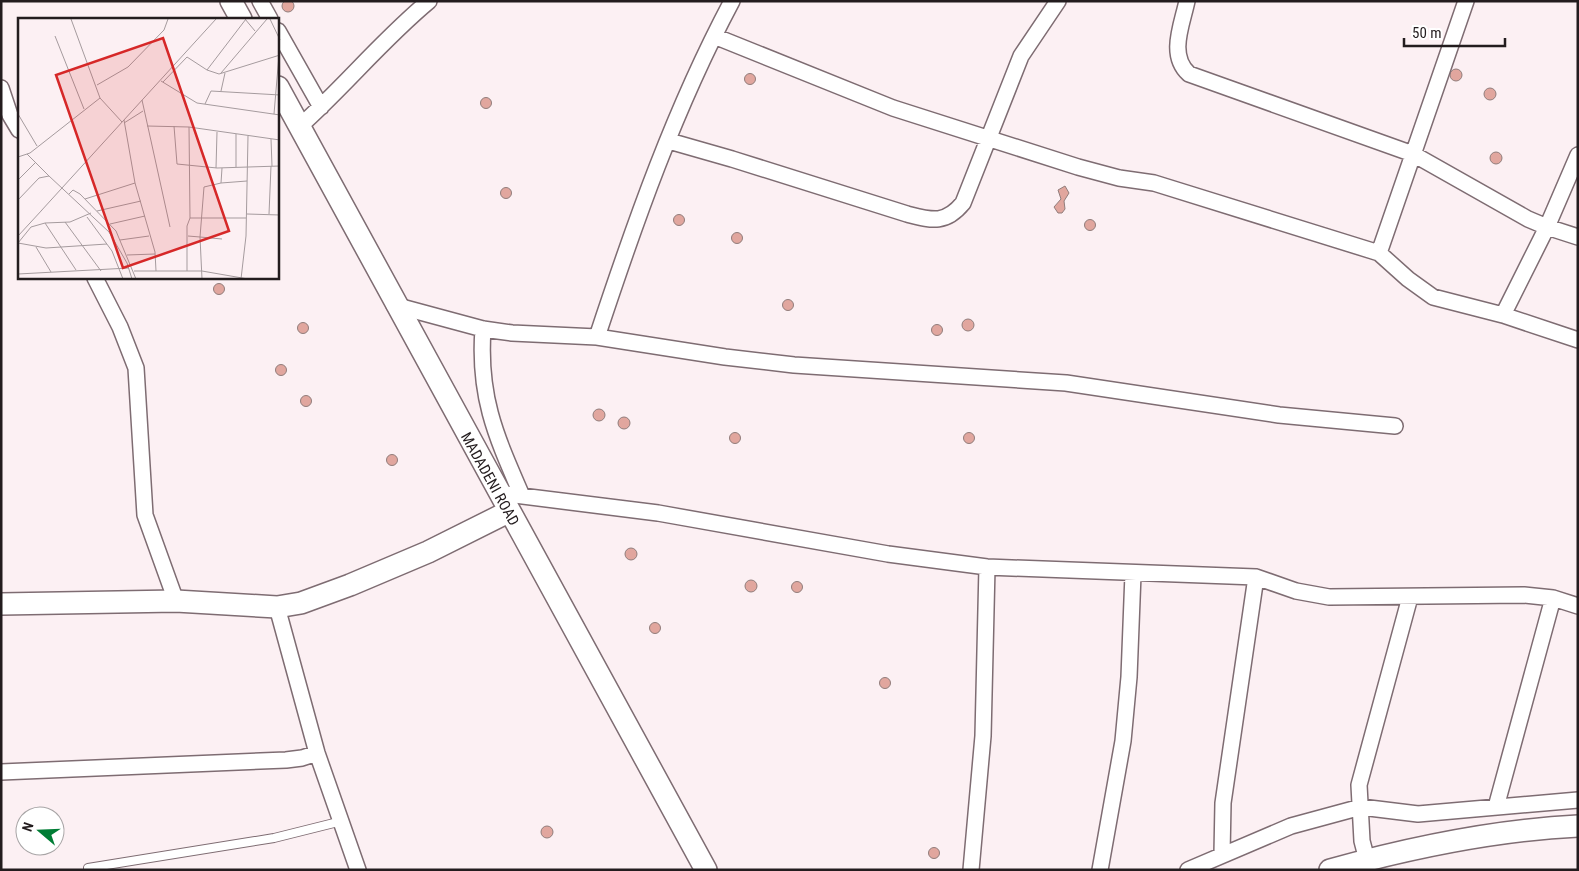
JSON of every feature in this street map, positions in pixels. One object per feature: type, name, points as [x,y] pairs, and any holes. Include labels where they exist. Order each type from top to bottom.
[{"type":"street","points":[[231,1],[240,18]]},
{"type":"street","points":[[260,1],[269,18]]},
{"type":"street","points":[[299,127],[322,107],[402,25],[429,1]]},
{"type":"street","points":[[597,336],[644,199],[714,36],[732,1]]},
{"type":"street","points":[[669,141],[907,214],[936,220],[955,213],[963,203],[1021,56],[1058,1]]},
{"type":"street","points":[[1187,1],[1177,47],[1179,62],[1189,74],[1413,154],[1528,219],[1578,237]]},
{"type":"street","points":[[1379,253],[1466,1]]},
{"type":"street","points":[[279,33],[322,107]]},
{"type":"street","points":[[714,36],[893,108],[1078,167],[1183,192],[1379,253],[1408,279],[1433,297],[1503,315],[1578,340]]},
{"type":"street","points":[[1,88],[10,115],[18,128]]},
{"type":"street","name":"MADADENI ROAD","points":[[279,89],[394,304],[706,870]]},
{"type":"street","points":[[1503,315],[1547,227],[1578,155]]},
{"type":"street","points":[[96,279],[120,327],[136,368],[145,515],[176,600]]},
{"type":"street","points":[[394,304],[483,329],[512,333],[597,336],[766,362],[1075,384],[1278,415],[1394,426]]},
{"type":"street","points":[[483,329],[481,361],[489,411],[497,439],[522,496]]},
{"type":"street","points":[[498,493],[658,513],[888,554],[987,567],[1133,574],[1256,577],[1296,591],[1329,597],[1505,595],[1553,598],[1578,606]]},
{"type":"street","points":[[1,604],[176,600],[277,607],[300,603],[350,585],[428,552],[508,512]]},
{"type":"street","points":[[972,870],[982,736],[987,567]]},
{"type":"street","points":[[1100,870],[1123,741],[1129,677],[1133,574]]},
{"type":"street","points":[[1222,854],[1223,803],[1256,577]]},
{"type":"street","points":[[1367,860],[1362,842],[1359,798],[1362,773],[1410,597]]},
{"type":"street","points":[[1496,807],[1553,598]]},
{"type":"street","points":[[277,607],[317,753],[358,870]]},
{"type":"street","points":[[1,772],[286,760],[302,758],[317,753]]},
{"type":"street","points":[[1188,870],[1291,826],[1361,807],[1418,814],[1578,800]]},
{"type":"street","points":[[1330,870],[1444,843],[1578,826]]},
{"type":"lane","points":[[88,868],[274,838],[342,821]]},
{"type":"building","points":[[288,0],[294,6],[288,12],[282,6]]},
{"type":"building","points":[[1456,69],[1462,75],[1456,81],[1450,75]]},
{"type":"building","points":[[750,73],[756,79],[750,85],[744,79]]},
{"type":"building","points":[[1490,88],[1496,94],[1490,100],[1484,94]]},
{"type":"building","points":[[486,97],[492,103],[486,109],[480,103]]},
{"type":"building","points":[[1496,152],[1502,158],[1496,164],[1490,158]]},
{"type":"building","points":[[1065,186],[1069,193],[1064,201],[1065,209],[1062,213],[1058,213],[1054,207],[1061,199],[1058,190]]},
{"type":"building","points":[[506,187],[512,193],[506,199],[500,193]]},
{"type":"building","points":[[679,214],[685,220],[679,226],[673,220]]},
{"type":"building","points":[[1090,219],[1096,225],[1090,231],[1084,225]]},
{"type":"building","points":[[737,232],[743,238],[737,244],[731,238]]},
{"type":"building","points":[[219,283],[225,289],[219,295],[213,289]]},
{"type":"building","points":[[788,299],[794,305],[788,311],[782,305]]},
{"type":"building","points":[[968,319],[974,325],[968,331],[962,325]]},
{"type":"building","points":[[303,322],[309,328],[303,334],[297,328]]},
{"type":"building","points":[[937,324],[943,330],[937,336],[931,330]]},
{"type":"building","points":[[281,364],[287,370],[281,376],[275,370]]},
{"type":"building","points":[[306,395],[312,401],[306,407],[300,401]]},
{"type":"building","points":[[599,409],[605,415],[599,421],[593,415]]},
{"type":"building","points":[[624,417],[630,423],[624,429],[618,423]]},
{"type":"building","points":[[735,432],[741,438],[735,444],[729,438]]},
{"type":"building","points":[[969,432],[975,438],[969,444],[963,438]]},
{"type":"building","points":[[392,454],[398,460],[392,466],[386,460]]},
{"type":"building","points":[[631,548],[637,554],[631,560],[625,554]]},
{"type":"building","points":[[751,580],[757,586],[751,592],[745,586]]},
{"type":"building","points":[[797,581],[803,587],[797,593],[791,587]]},
{"type":"building","points":[[655,622],[661,628],[655,634],[649,628]]},
{"type":"building","points":[[885,677],[891,683],[885,689],[879,683]]},
{"type":"building","points":[[547,826],[553,832],[547,838],[541,832]]},
{"type":"building","points":[[934,847],[940,853],[934,859],[928,853]]}]
